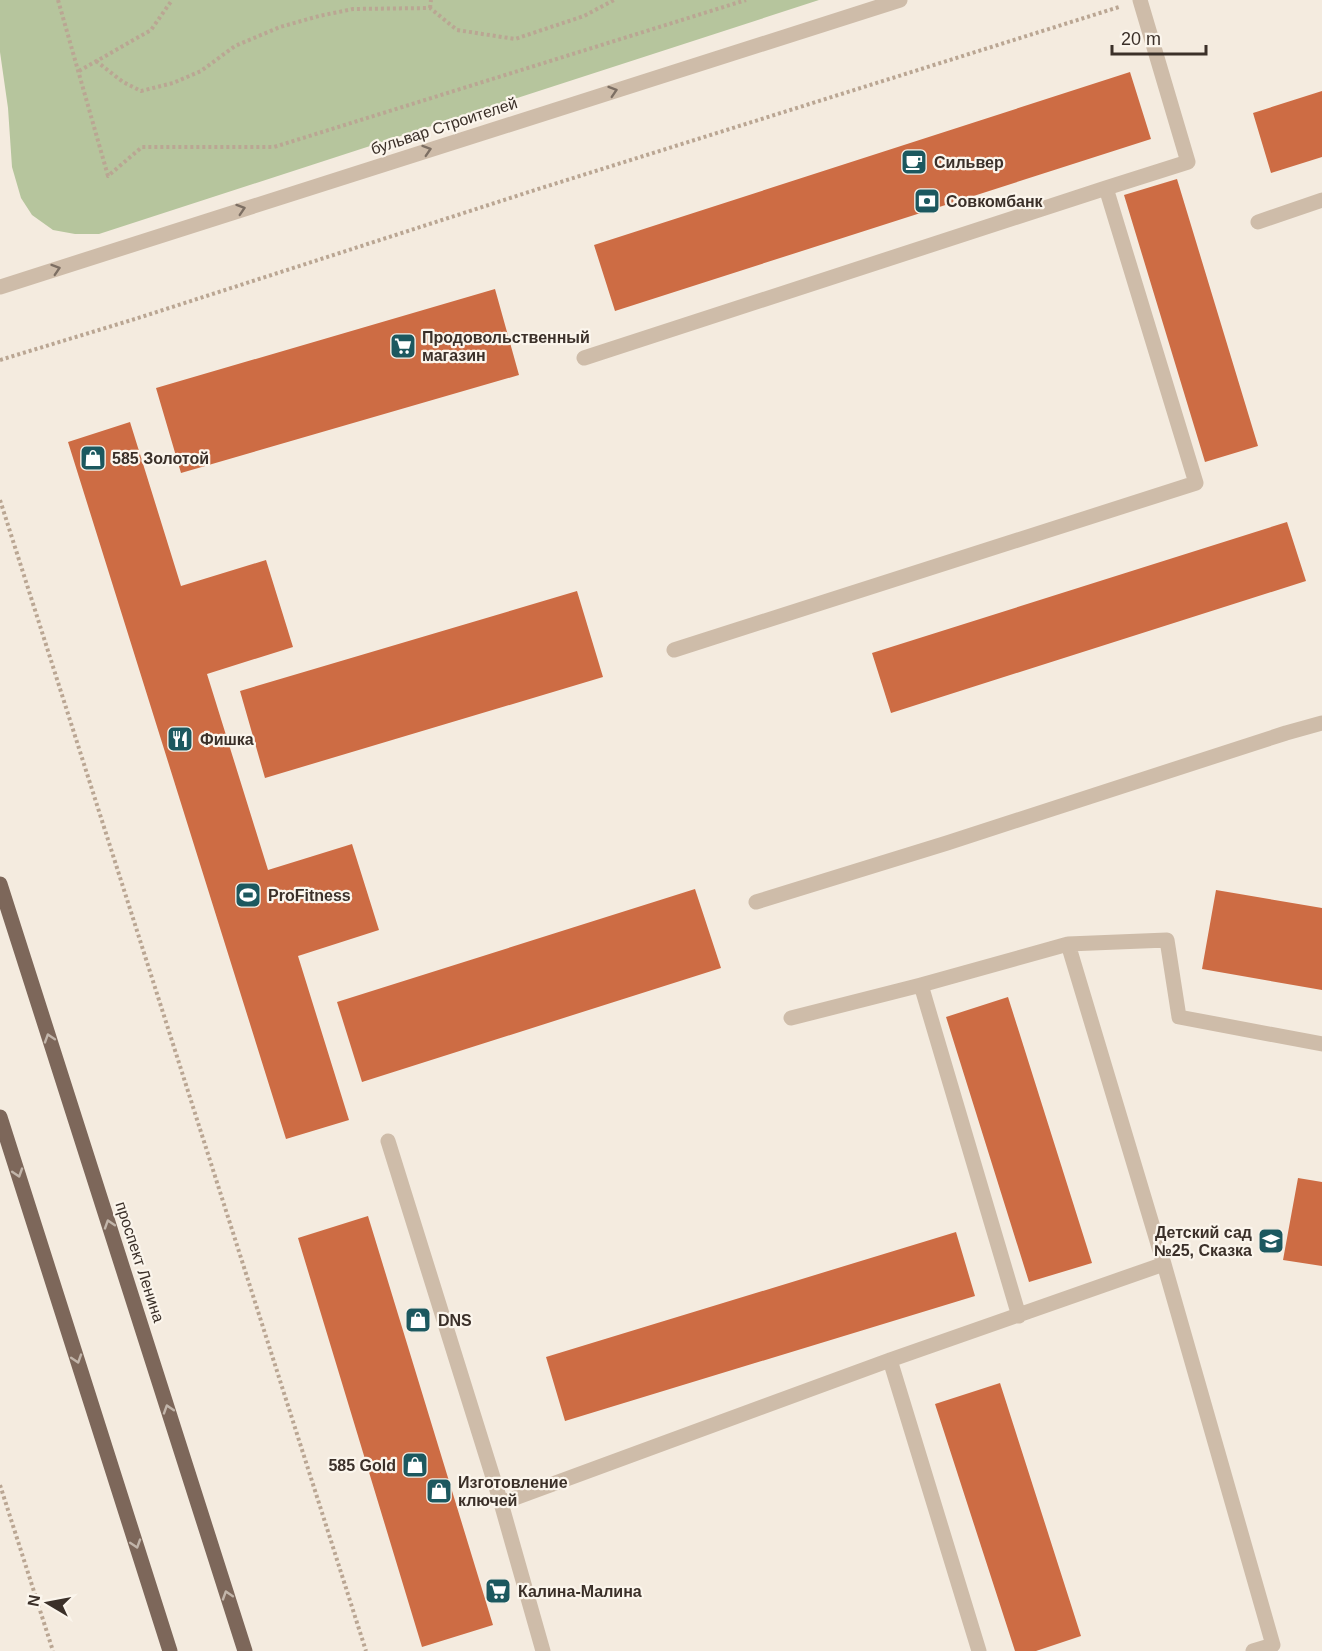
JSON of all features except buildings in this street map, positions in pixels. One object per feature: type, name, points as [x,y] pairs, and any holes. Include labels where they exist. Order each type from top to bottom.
[{"type":"main road","name":"проспект Ленина","points":[[0,884],[245,1651]]},
{"type":"main road","points":[[0,1117],[171,1651]]},
{"type":"street","name":"бульвар Строителей","points":[[0,287],[900,0]]},
{"type":"street","points":[[584,358],[1188,162],[1140,0]]},
{"type":"street","points":[[674,650],[1196,483],[1106,188]]},
{"type":"street","points":[[1258,222],[1322,200]]},
{"type":"street","points":[[756,902],[1322,723]]},
{"type":"street","points":[[791,1018],[1068,944],[1167,940],[1179,1017],[1322,1044]]},
{"type":"street","points":[[1068,944],[1164,1264],[1273,1645],[1253,1651]]},
{"type":"street","points":[[921,985],[1019,1316]]},
{"type":"street","points":[[388,1141],[501,1503],[543,1651]]},
{"type":"street","points":[[501,1503],[890,1360],[1164,1264]]},
{"type":"street","points":[[890,1360],[979,1651]]},
{"type":"path","points":[[58,0],[108,176],[142,147],[274,147],[746,0]]},
{"type":"path","points":[[79,71],[151,30],[172,0]]},
{"type":"path","points":[[430,8],[431,0]]},
{"type":"path","points":[[96,61],[123,82],[141,91],[173,83],[201,71],[235,46],[280,27],[353,9],[430,8],[457,30],[515,39],[584,16],[614,0]]},
{"type":"path","points":[[0,360],[1140,0]]},
{"type":"path","points":[[0,500],[366,1651]]},
{"type":"path","points":[[0,1485],[53,1651]]},
{"type":"green space","points":[[0,0],[819,0],[99,234],[75,234],[53,230],[32,215],[21,198],[12,167],[8,108],[0,52]]},
{"type":"place","name":"Сильвер","points":[[914,162]]},
{"type":"place","name":"Совкомбанк","points":[[927,201]]},
{"type":"place","name":"Продовольственный магазин","points":[[403,346]]},
{"type":"place","name":"585 Золотой","points":[[93,458]]},
{"type":"place","name":"Фишка","points":[[180,739]]},
{"type":"place","name":"ProFitness","points":[[248,895]]},
{"type":"place","name":"Детский сад №25, Сказка","points":[[1271,1241]]},
{"type":"place","name":"DNS","points":[[418,1320]]},
{"type":"place","name":"585 Gold","points":[[415,1465]]},
{"type":"place","name":"Изготовление ключей","points":[[439,1491]]},
{"type":"place","name":"Калина-Малина","points":[[498,1591]]}]
